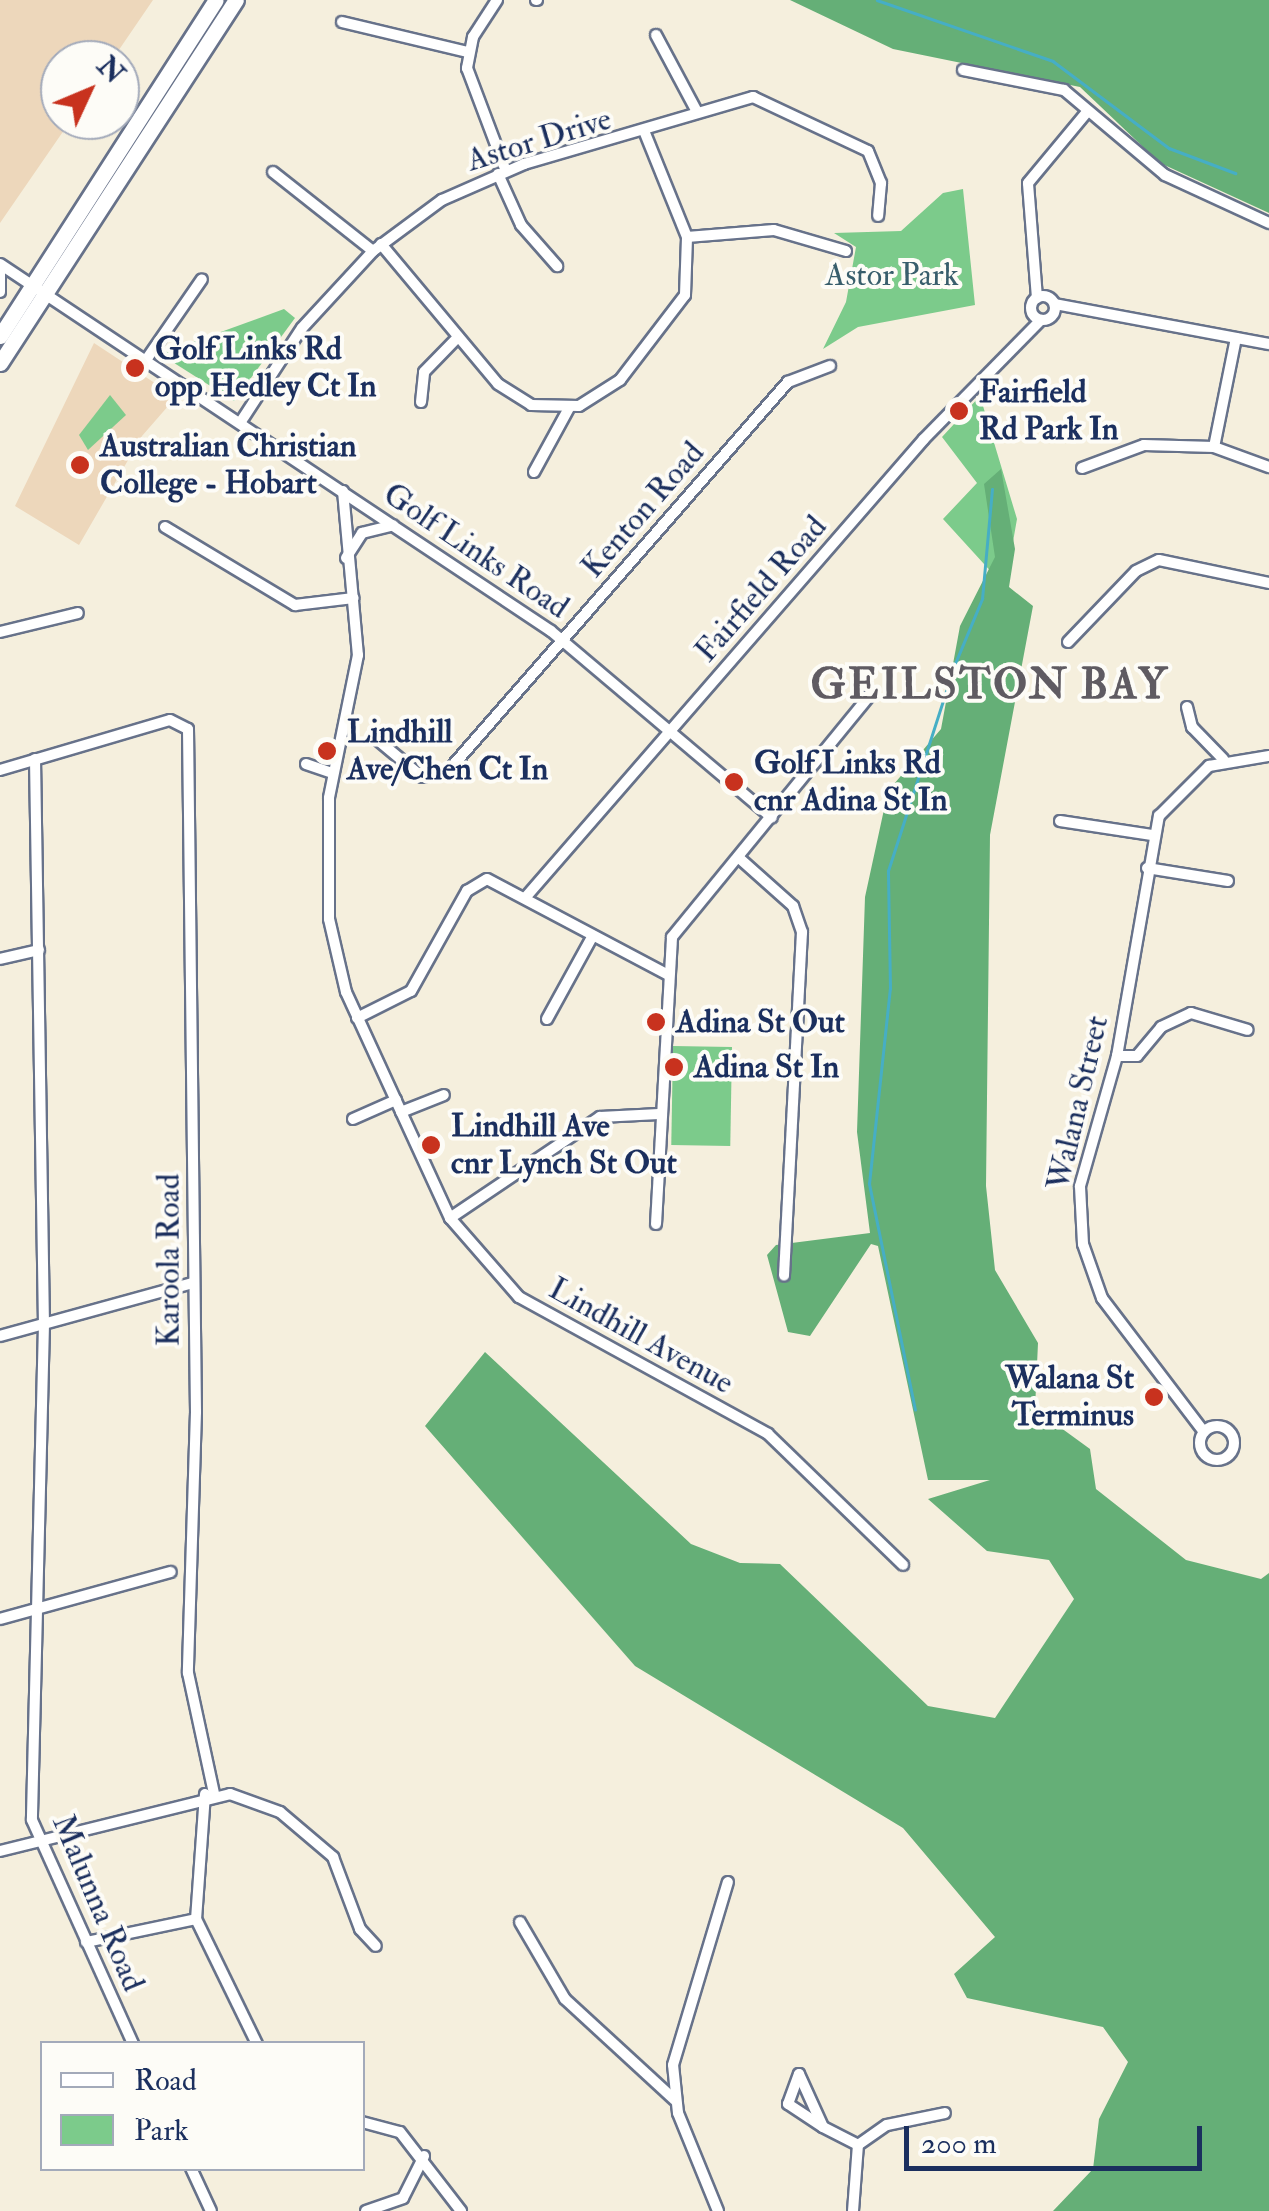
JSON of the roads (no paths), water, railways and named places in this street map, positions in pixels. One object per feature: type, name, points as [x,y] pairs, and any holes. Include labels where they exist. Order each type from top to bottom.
[{"type":"main road","points":[[0,363],[216,0]]},
{"type":"main road","points":[[0,336],[41,289],[236,0]]},
{"type":"street","points":[[497,0],[468,52],[521,225],[557,266]]},
{"type":"street","points":[[342,22],[468,52]]},
{"type":"street","points":[[656,35],[696,110]]},
{"type":"street","points":[[964,70],[1057,88],[1182,186],[1269,223]]},
{"type":"street","name":"Astor Drive","points":[[240,423],[302,328],[377,247],[502,172],[645,133],[696,110],[753,97],[860,145],[878,168],[878,216]]},
{"type":"street","points":[[1042,320],[1031,308],[1037,298],[1028,183],[1087,112]]},
{"type":"street","points":[[534,472],[569,408],[612,388],[673,318],[688,282],[687,237],[645,133]]},
{"type":"street","points":[[273,172],[377,247],[510,393],[569,408]]},
{"type":"street","points":[[687,237],[774,230],[846,251]]},
{"type":"street","name":"Golf Links Road","points":[[0,268],[41,289],[563,640],[772,818]]},
{"type":"street","points":[[0,268],[0,292]]},
{"type":"street","points":[[146,360],[202,279]]},
{"type":"street","points":[[1037,298],[1269,344]]},
{"type":"street","name":"Fairfield Road","points":[[525,898],[924,439],[1055,304]]},
{"type":"street","points":[[422,402],[424,372],[458,337]]},
{"type":"street","points":[[1214,448],[1236,338]]},
{"type":"street","name":"Kenton Road","points":[[374,737],[422,777],[443,776],[788,382],[830,366]]},
{"type":"street","points":[[1082,468],[1144,445],[1214,448],[1269,467]]},
{"type":"street","name":"Lindhill Avenue","points":[[342,491],[346,562],[354,598],[356,680],[332,773],[326,890],[358,1018],[450,1218],[520,1298],[768,1434],[904,1565]]},
{"type":"street","points":[[346,562],[362,533],[394,525]]},
{"type":"street","points":[[165,527],[295,605],[354,598]]},
{"type":"street","points":[[1068,642],[1150,563],[1179,559],[1269,583]]},
{"type":"street","points":[[0,632],[78,614]]},
{"type":"street","points":[[656,1224],[659,1114],[668,975],[675,930],[772,818],[869,696]]},
{"type":"street","points":[[1187,707],[1192,727],[1223,759],[1269,756]]},
{"type":"street","name":"Karoola Road","points":[[35,759],[183,723],[192,1283],[188,1673],[210,1793],[196,1920]]},
{"type":"street","points":[[0,770],[35,759]]},
{"type":"street","name":"Malunna Road","points":[[35,759],[44,1324],[37,1608],[37,1840],[132,2041]]},
{"type":"street","name":"Walana Street","points":[[1204,1432],[1114,1318],[1083,1244],[1082,1172],[1117,1056],[1152,835],[1173,793],[1223,759]]},
{"type":"street","points":[[306,764],[332,773]]},
{"type":"street","points":[[1060,821],[1152,835]]},
{"type":"street","points":[[738,857],[802,924],[784,1276]]},
{"type":"street","points":[[1147,868],[1228,881]]},
{"type":"street","points":[[358,1018],[411,992],[475,882],[525,898],[668,975]]},
{"type":"street","points":[[547,1019],[592,937]]},
{"type":"street","points":[[0,959],[39,950]]},
{"type":"street","points":[[1117,1056],[1137,1056],[1161,1028],[1191,1013],[1248,1030]]},
{"type":"street","points":[[401,1112],[444,1095]]},
{"type":"street","points":[[353,1120],[396,1100]]},
{"type":"street","points":[[450,1218],[600,1117],[659,1114]]},
{"type":"street","points":[[0,1336],[192,1283]]},
{"type":"street","points":[[0,1619],[171,1572]]},
{"type":"street","points":[[0,1851],[210,1793],[280,1812],[325,1848],[376,1946]]},
{"type":"street","points":[[718,2211],[675,2100],[675,2048],[728,1882]]},
{"type":"street","points":[[86,1942],[196,1920],[256,2041]]},
{"type":"street","points":[[520,1922],[565,1999],[675,2100]]},
{"type":"street","points":[[823,2127],[806,2079],[799,2074],[788,2104],[823,2127],[858,2145]]},
{"type":"street","points":[[858,2145],[888,2125],[945,2113]]},
{"type":"street","points":[[365,2122],[392,2126],[424,2156],[461,2211]]},
{"type":"street","points":[[854,2211],[858,2145]]},
{"type":"street","points":[[366,2211],[403,2198],[424,2156]]},
{"type":"street","points":[[193,2171],[211,2211]]},
{"type":"waterway","points":[[877,0],[1053,61],[1169,148],[1235,173]]},
{"type":"waterway","points":[[954,666],[982,599],[992,489]]},
{"type":"waterway","points":[[915,1410],[869,1184],[890,989],[888,871],[953,670]]},
{"type":"place","name":"Golf Links Rd opp Hedley Ct In","points":[[135,368]]},
{"type":"place","name":"Fairfield Rd Park In","points":[[959,411]]},
{"type":"place","name":"Australian Christian College - Hobart","points":[[80,465]]},
{"type":"place","name":"Lindhill Ave/Chen Ct In","points":[[327,751]]},
{"type":"place","name":"Golf Links Rd cnr Adina St In","points":[[734,782]]},
{"type":"place","name":"Adina St Out","points":[[656,1022]]},
{"type":"place","name":"Adina St In","points":[[674,1067]]},
{"type":"place","name":"Lindhill Ave cnr Lynch St Out","points":[[431,1145]]},
{"type":"place","name":"Walana St Terminus","points":[[1154,1397]]},
{"type":"district","name":"GEILSTON BAY","points":[[990,685]]},
{"type":"park label","name":"Astor Park","points":[[892,275]]}]
